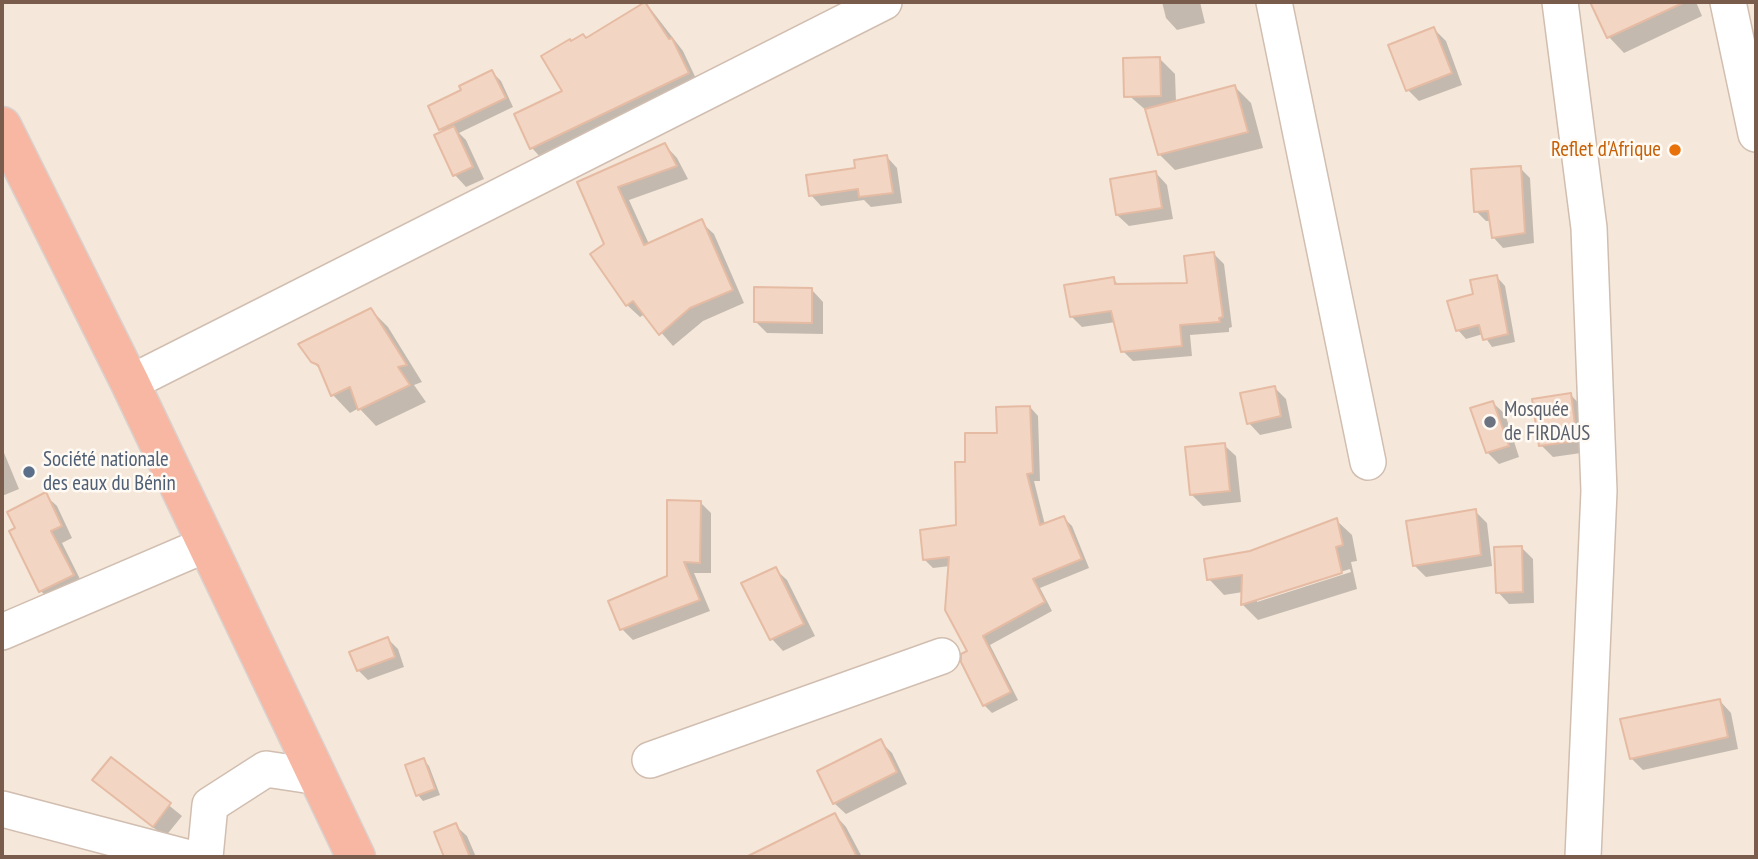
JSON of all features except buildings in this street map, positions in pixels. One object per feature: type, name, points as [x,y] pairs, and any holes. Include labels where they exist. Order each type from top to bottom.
[{"type":"highway","points":[[2,126],[130,383],[356,857]]},
{"type":"street","points":[[130,383],[884,2]]},
{"type":"street","points":[[1274,2],[1368,461]]},
{"type":"street","points":[[1560,2],[1589,228],[1599,491],[1583,857]]},
{"type":"street","points":[[1728,2],[1755,120]]},
{"type":"street","points":[[2,632],[205,545]]},
{"type":"street","points":[[650,760],[942,656]]},
{"type":"street","points":[[205,857],[210,805],[266,769],[319,777]]},
{"type":"street","points":[[2,809],[186,857]]},
{"type":"shaded area","points":[[2,2],[1756,2],[1756,857],[2,857]]},
{"type":"place","name":"Reflet d'Afrique","points":[[1675,150]]},
{"type":"place","name":"Mosquée de FIRDAUS","points":[[1490,422]]},
{"type":"place","name":"Société nationale des eaux du Bénin","points":[[29,472]]}]
